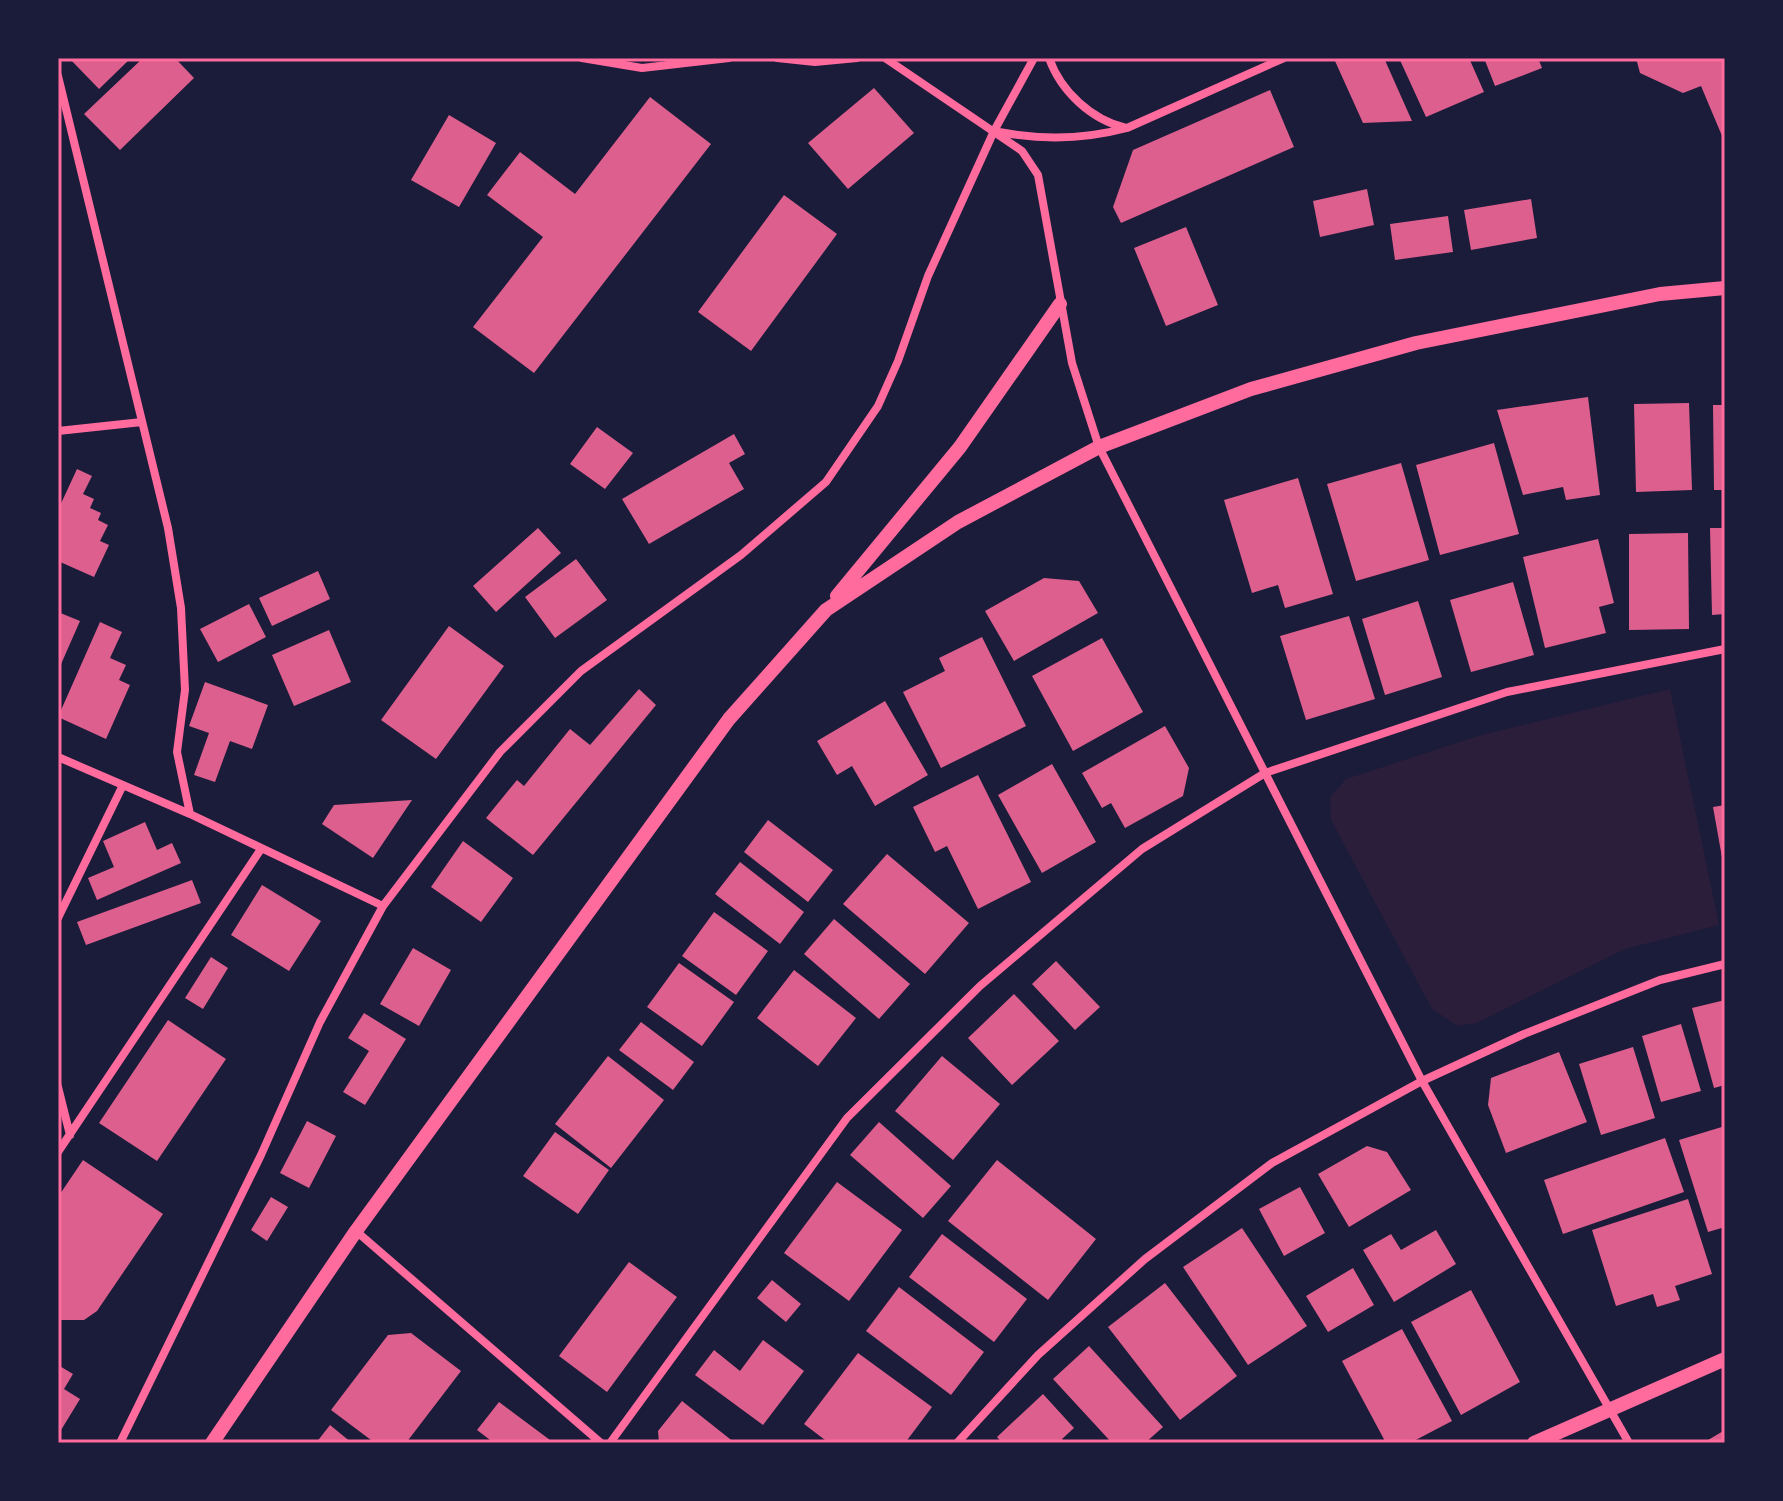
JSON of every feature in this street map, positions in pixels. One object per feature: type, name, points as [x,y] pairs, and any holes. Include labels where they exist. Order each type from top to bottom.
[{"type":"street","points":[[582,58],[642,68],[729,58]]},
{"type":"street","points":[[777,58],[815,62],[857,58]]},
{"type":"street","points":[[885,58],[1022,151],[1038,175],[1072,363],[1099,447],[1422,1081],[1629,1443]]},
{"type":"street","points":[[120,1443],[261,1155],[320,1022],[383,906],[500,752],[581,671],[741,555],[826,482],[878,406],[898,361],[928,276],[994,131],[1034,58]]},
{"type":"street","points":[[1049,58],[1063,85],[1080,104],[1107,124],[1127,128]]},
{"type":"street","points":[[994,131],[1073,137],[1127,128],[1284,58]]},
{"type":"street","points":[[58,76],[168,528],[181,608],[185,690],[177,752],[190,814]]},
{"type":"street","points":[[826,610],[958,522],[1099,447],[1251,389],[1416,343],[1660,294],[1725,288]]},
{"type":"street","points":[[212,1443],[356,1231],[729,719],[826,610],[960,447],[1060,304]]},
{"type":"street","points":[[58,431],[142,422]]},
{"type":"street","points":[[610,1443],[847,1118],[980,986],[1142,849],[1265,773],[1507,692],[1725,649]]},
{"type":"street","points":[[58,757],[190,814],[383,906]]},
{"type":"street","points":[[58,918],[123,785]]},
{"type":"street","points":[[58,1152],[261,849]]},
{"type":"street","points":[[957,1443],[1038,1355],[1145,1259],[1272,1163],[1422,1081],[1524,1034],[1660,980],[1725,964]]},
{"type":"street","points":[[58,1087],[70,1135]]},
{"type":"street","points":[[356,1231],[601,1443]]},
{"type":"street","points":[[1534,1443],[1725,1359]]},
{"type":"shaded area","points":[[1670,689],[1719,925],[1625,949],[1477,1023],[1457,1026],[1432,1009],[1331,820],[1330,797],[1346,779],[1478,736]]},
{"type":"building","points":[[69,58],[131,58],[99,89]]},
{"type":"building","points":[[143,58],[175,58],[194,78],[120,150],[84,114]]},
{"type":"building","points":[[1341,58],[1384,58],[1412,121],[1363,123],[1335,61]]},
{"type":"building","points":[[1399,58],[1469,58],[1484,92],[1426,117]]},
{"type":"building","points":[[1484,58],[1538,58],[1542,68],[1495,86]]},
{"type":"building","points":[[1636,58],[1725,58],[1725,143],[1701,86],[1683,93],[1640,73]]},
{"type":"building","points":[[874,88],[914,133],[848,189],[808,143]]},
{"type":"building","points":[[1270,90],[1294,147],[1121,223],[1113,207],[1133,150]]},
{"type":"building","points":[[650,97],[711,144],[534,373],[473,327],[543,237],[487,195],[520,152],[575,194]]},
{"type":"building","points":[[449,115],[496,143],[459,207],[411,180]]},
{"type":"building","points":[[1367,189],[1374,225],[1320,237],[1313,201]]},
{"type":"building","points":[[784,195],[837,234],[751,351],[698,312]]},
{"type":"building","points":[[1531,199],[1537,238],[1471,250],[1464,210]]},
{"type":"building","points":[[1448,216],[1453,252],[1395,260],[1390,224]]},
{"type":"building","points":[[1186,227],[1218,305],[1166,326],[1134,248]]},
{"type":"building","points":[[1588,397],[1600,495],[1566,500],[1563,487],[1523,495],[1497,410]]},
{"type":"building","points":[[1689,403],[1692,490],[1636,492],[1634,404]]},
{"type":"building","points":[[1713,405],[1725,405],[1725,490],[1714,490]]},
{"type":"building","points":[[597,427],[633,453],[605,489],[570,464]]},
{"type":"building","points":[[734,434],[745,454],[729,463],[744,489],[649,544],[622,499]]},
{"type":"building","points":[[1494,443],[1519,534],[1440,555],[1416,465]]},
{"type":"building","points":[[1401,463],[1429,560],[1356,581],[1327,484]]},
{"type":"building","points":[[77,469],[92,476],[83,494],[94,499],[90,508],[101,513],[98,520],[108,525],[100,541],[109,545],[94,577],[58,561],[58,510]]},
{"type":"building","points":[[1298,478],[1333,594],[1285,608],[1278,585],[1252,593],[1224,500]]},
{"type":"building","points":[[538,528],[561,553],[496,612],[473,586]]},
{"type":"building","points":[[1710,528],[1725,528],[1725,614],[1712,615]]},
{"type":"building","points":[[1688,533],[1689,629],[1629,630],[1629,534]]},
{"type":"building","points":[[1598,539],[1614,603],[1599,607],[1606,633],[1545,648],[1523,557]]},
{"type":"building","points":[[576,559],[607,600],[555,638],[525,597]]},
{"type":"building","points":[[318,571],[330,599],[272,626],[259,598]]},
{"type":"building","points":[[1044,578],[1079,581],[1098,613],[1014,661],[985,611]]},
{"type":"building","points":[[1513,582],[1534,655],[1471,672],[1450,600]]},
{"type":"building","points":[[1418,601],[1442,677],[1385,695],[1362,619]]},
{"type":"building","points":[[249,604],[266,637],[218,662],[200,629]]},
{"type":"building","points":[[58,612],[80,621],[58,671]]},
{"type":"building","points":[[1349,616],[1375,699],[1306,720],[1280,636]]},
{"type":"building","points":[[100,622],[122,632],[110,658],[126,665],[119,680],[130,685],[106,739],[58,717]]},
{"type":"building","points":[[449,626],[504,666],[436,759],[381,720]]},
{"type":"building","points":[[329,630],[351,682],[294,706],[272,655]]},
{"type":"building","points":[[982,637],[1026,726],[941,768],[903,692],[945,671],[939,658]]},
{"type":"building","points":[[1102,638],[1143,712],[1073,751],[1032,676]]},
{"type":"building","points":[[205,682],[268,705],[252,749],[230,741],[215,782],[194,775],[209,733],[189,726]]},
{"type":"building","points":[[639,689],[656,705],[533,855],[486,818],[517,780],[524,786],[570,729],[590,745]]},
{"type":"building","points":[[885,701],[928,775],[875,806],[852,766],[837,775],[817,741]]},
{"type":"building","points":[[1165,726],[1189,768],[1183,796],[1125,828],[1111,803],[1102,808],[1082,773]]},
{"type":"building","points":[[1052,764],[1096,842],[1042,873],[998,795]]},
{"type":"building","points":[[978,775],[1031,882],[978,909],[947,846],[935,852],[913,807]]},
{"type":"building","points":[[412,800],[373,858],[322,824],[334,805]]},
{"type":"building","points":[[1725,805],[1725,863],[1723,863],[1713,807]]},
{"type":"building","points":[[768,820],[833,870],[808,902],[744,852]]},
{"type":"building","points":[[145,822],[157,850],[172,843],[181,863],[97,900],[88,878],[114,867],[103,841]]},
{"type":"building","points":[[463,841],[513,878],[481,922],[431,887]]},
{"type":"building","points":[[887,854],[969,923],[925,974],[843,904]]},
{"type":"building","points":[[740,862],[804,912],[780,944],[715,894]]},
{"type":"building","points":[[192,880],[201,903],[86,945],[77,922]]},
{"type":"building","points":[[262,885],[321,921],[289,971],[231,935]]},
{"type":"building","points":[[714,912],[768,951],[736,995],[682,956]]},
{"type":"building","points":[[834,919],[910,984],[879,1019],[804,954]]},
{"type":"building","points":[[413,948],[451,970],[419,1026],[380,1004]]},
{"type":"building","points":[[211,957],[228,968],[203,1009],[185,998]]},
{"type":"building","points":[[1056,961],[1100,1007],[1075,1030],[1032,984]]},
{"type":"building","points":[[679,963],[734,1002],[702,1046],[647,1007]]},
{"type":"building","points":[[794,970],[856,1018],[818,1066],[757,1018]]},
{"type":"building","points":[[1014,994],[1059,1041],[1012,1085],[968,1038]]},
{"type":"building","points":[[1725,1000],[1725,1085],[1714,1088],[1692,1008]]},
{"type":"building","points":[[364,1013],[406,1039],[365,1105],[343,1092],[369,1051],[348,1038]]},
{"type":"building","points":[[168,1020],[226,1059],[157,1161],[99,1123]]},
{"type":"building","points":[[641,1022],[694,1062],[673,1090],[619,1050]]},
{"type":"building","points":[[1681,1024],[1701,1091],[1661,1102],[1642,1036]]},
{"type":"building","points":[[1633,1047],[1655,1118],[1601,1135],[1579,1064]]},
{"type":"building","points":[[1559,1052],[1587,1122],[1506,1153],[1488,1105],[1491,1078]]},
{"type":"building","points":[[608,1056],[664,1100],[611,1168],[555,1124]]},
{"type":"building","points":[[942,1056],[1000,1104],[953,1160],[895,1111]]},
{"type":"building","points":[[307,1121],[336,1136],[309,1188],[280,1173]]},
{"type":"building","points":[[879,1122],[951,1186],[923,1218],[850,1155]]},
{"type":"building","points":[[1725,1126],[1725,1227],[1708,1232],[1679,1140]]},
{"type":"building","points":[[555,1132],[609,1170],[578,1214],[523,1176]]},
{"type":"building","points":[[1665,1138],[1684,1192],[1563,1234],[1544,1180]]},
{"type":"building","points":[[1367,1146],[1387,1152],[1411,1190],[1349,1227],[1318,1174]]},
{"type":"building","points":[[83,1160],[163,1214],[97,1311],[84,1320],[58,1320],[58,1197]]},
{"type":"building","points":[[997,1160],[1096,1239],[1048,1300],[948,1221]]},
{"type":"building","points":[[837,1182],[902,1230],[849,1301],[784,1253]]},
{"type":"building","points":[[1300,1187],[1325,1233],[1284,1256],[1259,1209]]},
{"type":"building","points":[[271,1197],[288,1207],[267,1241],[251,1230]]},
{"type":"building","points":[[1688,1199],[1712,1274],[1675,1286],[1680,1300],[1657,1307],[1653,1294],[1616,1306],[1592,1230]]},
{"type":"building","points":[[1242,1228],[1307,1326],[1248,1365],[1183,1267]]},
{"type":"building","points":[[1436,1230],[1456,1264],[1394,1302],[1363,1250],[1391,1234],[1401,1250]]},
{"type":"building","points":[[942,1234],[1027,1299],[994,1342],[909,1277]]},
{"type":"building","points":[[629,1262],[677,1297],[607,1392],[559,1356]]},
{"type":"building","points":[[1353,1268],[1374,1305],[1328,1332],[1306,1296]]},
{"type":"building","points":[[772,1280],[801,1304],[786,1322],[757,1298]]},
{"type":"building","points":[[1165,1283],[1237,1376],[1180,1420],[1108,1327]]},
{"type":"building","points":[[899,1287],[984,1352],[951,1395],[866,1331]]},
{"type":"building","points":[[1471,1290],[1520,1382],[1461,1415],[1411,1322]]},
{"type":"building","points":[[1402,1329],[1452,1421],[1410,1443],[1386,1443],[1342,1361]]},
{"type":"building","points":[[411,1333],[461,1371],[406,1443],[375,1443],[331,1410],[388,1335]]},
{"type":"building","points":[[763,1340],[804,1371],[763,1425],[695,1375],[714,1350],[740,1371]]},
{"type":"building","points":[[1089,1346],[1163,1427],[1145,1443],[1112,1443],[1053,1379]]},
{"type":"building","points":[[858,1353],[932,1407],[905,1443],[829,1443],[804,1424]]},
{"type":"building","points":[[58,1365],[73,1374],[64,1389],[80,1399],[58,1435]]},
{"type":"building","points":[[1043,1394],[1074,1428],[1062,1439],[1066,1443],[1002,1443],[997,1437]]},
{"type":"building","points":[[682,1401],[735,1443],[659,1443],[658,1431]]},
{"type":"building","points":[[499,1402],[554,1443],[494,1443],[477,1430]]},
{"type":"building","points":[[330,1425],[352,1443],[316,1443]]},
{"type":"building","points":[[1725,1430],[1725,1443],[1703,1443]]}]
